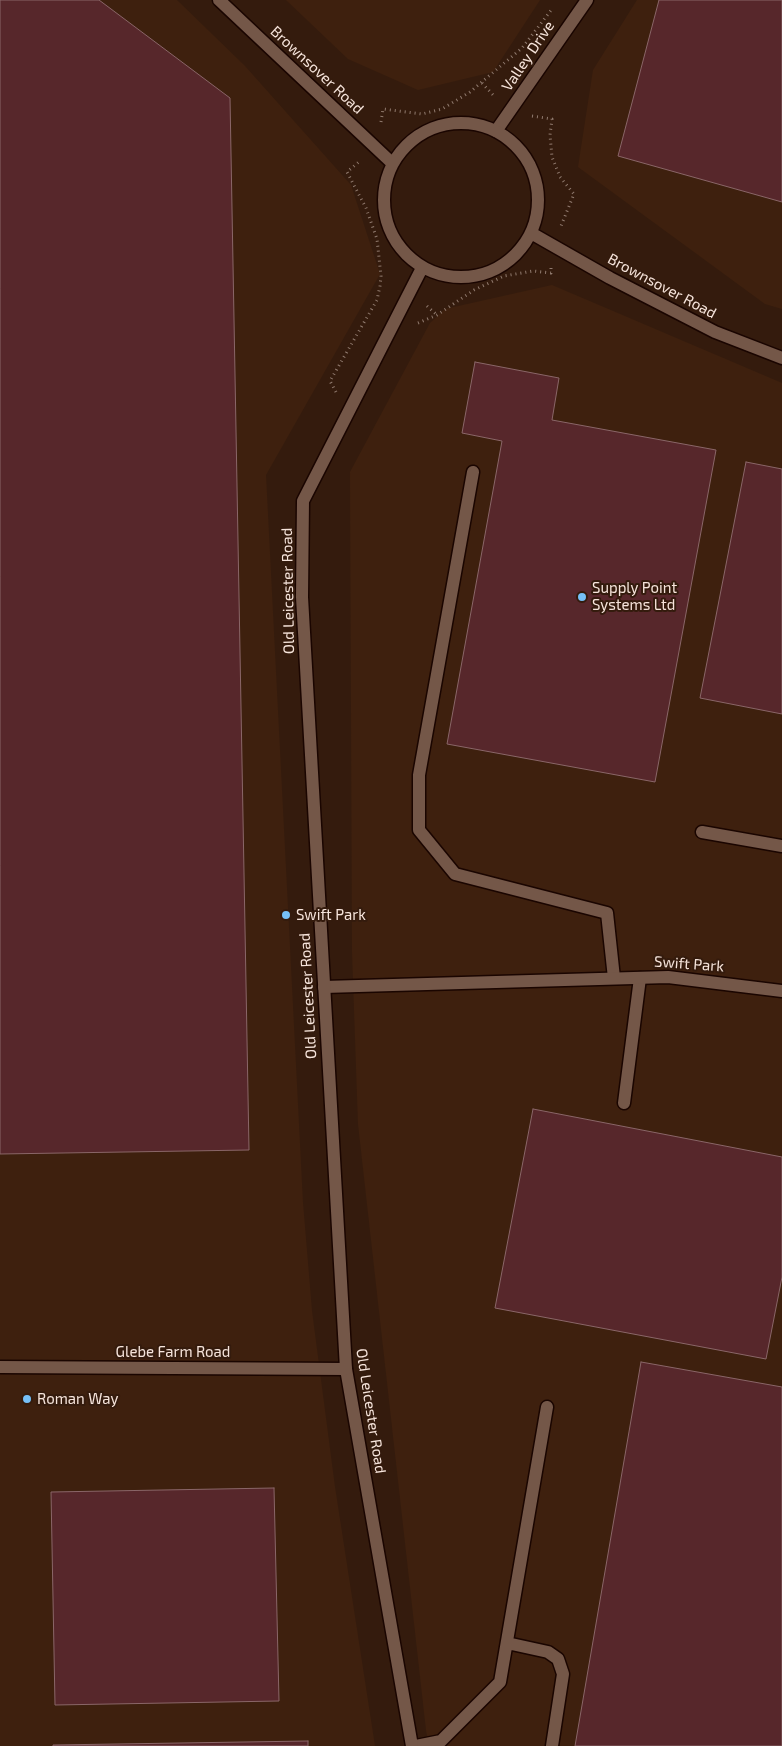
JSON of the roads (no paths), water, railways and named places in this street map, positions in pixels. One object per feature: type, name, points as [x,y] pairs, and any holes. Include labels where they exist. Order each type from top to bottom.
[{"type":"street","name":"Brownsover Road","points":[[219,0],[392,163]]},
{"type":"street","name":"Valley Drive","points":[[496,131],[586,0]]},
{"type":"street","points":[[449,123],[474,124],[496,131],[516,145],[530,164],[537,187],[538,210],[531,233],[517,254],[496,270],[472,277],[446,276],[422,268],[403,253],[390,233],[383,210],[384,185],[392,163],[407,144],[426,130],[449,123]]},
{"type":"street","name":"Brownsover Road","points":[[531,233],[610,278],[715,332],[782,358]]},
{"type":"street","name":"Old Leicester Road","points":[[414,1746],[346,1370],[302,597],[303,501],[422,268]]},
{"type":"street","points":[[473,472],[419,774],[419,830],[455,874],[607,913],[614,978]]},
{"type":"street","points":[[702,832],[782,846]]},
{"type":"street","name":"Swift Park","points":[[324,986],[668,977],[782,991]]},
{"type":"street","points":[[624,1104],[640,978]]},
{"type":"street","name":"Glebe Farm Road","points":[[0,1367],[346,1370]]},
{"type":"street","points":[[414,1746],[441,1741],[500,1682],[547,1408]]},
{"type":"street","points":[[506,1643],[548,1652],[558,1659],[563,1674],[552,1746]]},
{"type":"place","name":"Supply Point Systems Ltd","points":[[582,597]]},
{"type":"place","name":"Swift Park","points":[[286,915]]},
{"type":"place","name":"Roman Way","points":[[27,1399]]}]
